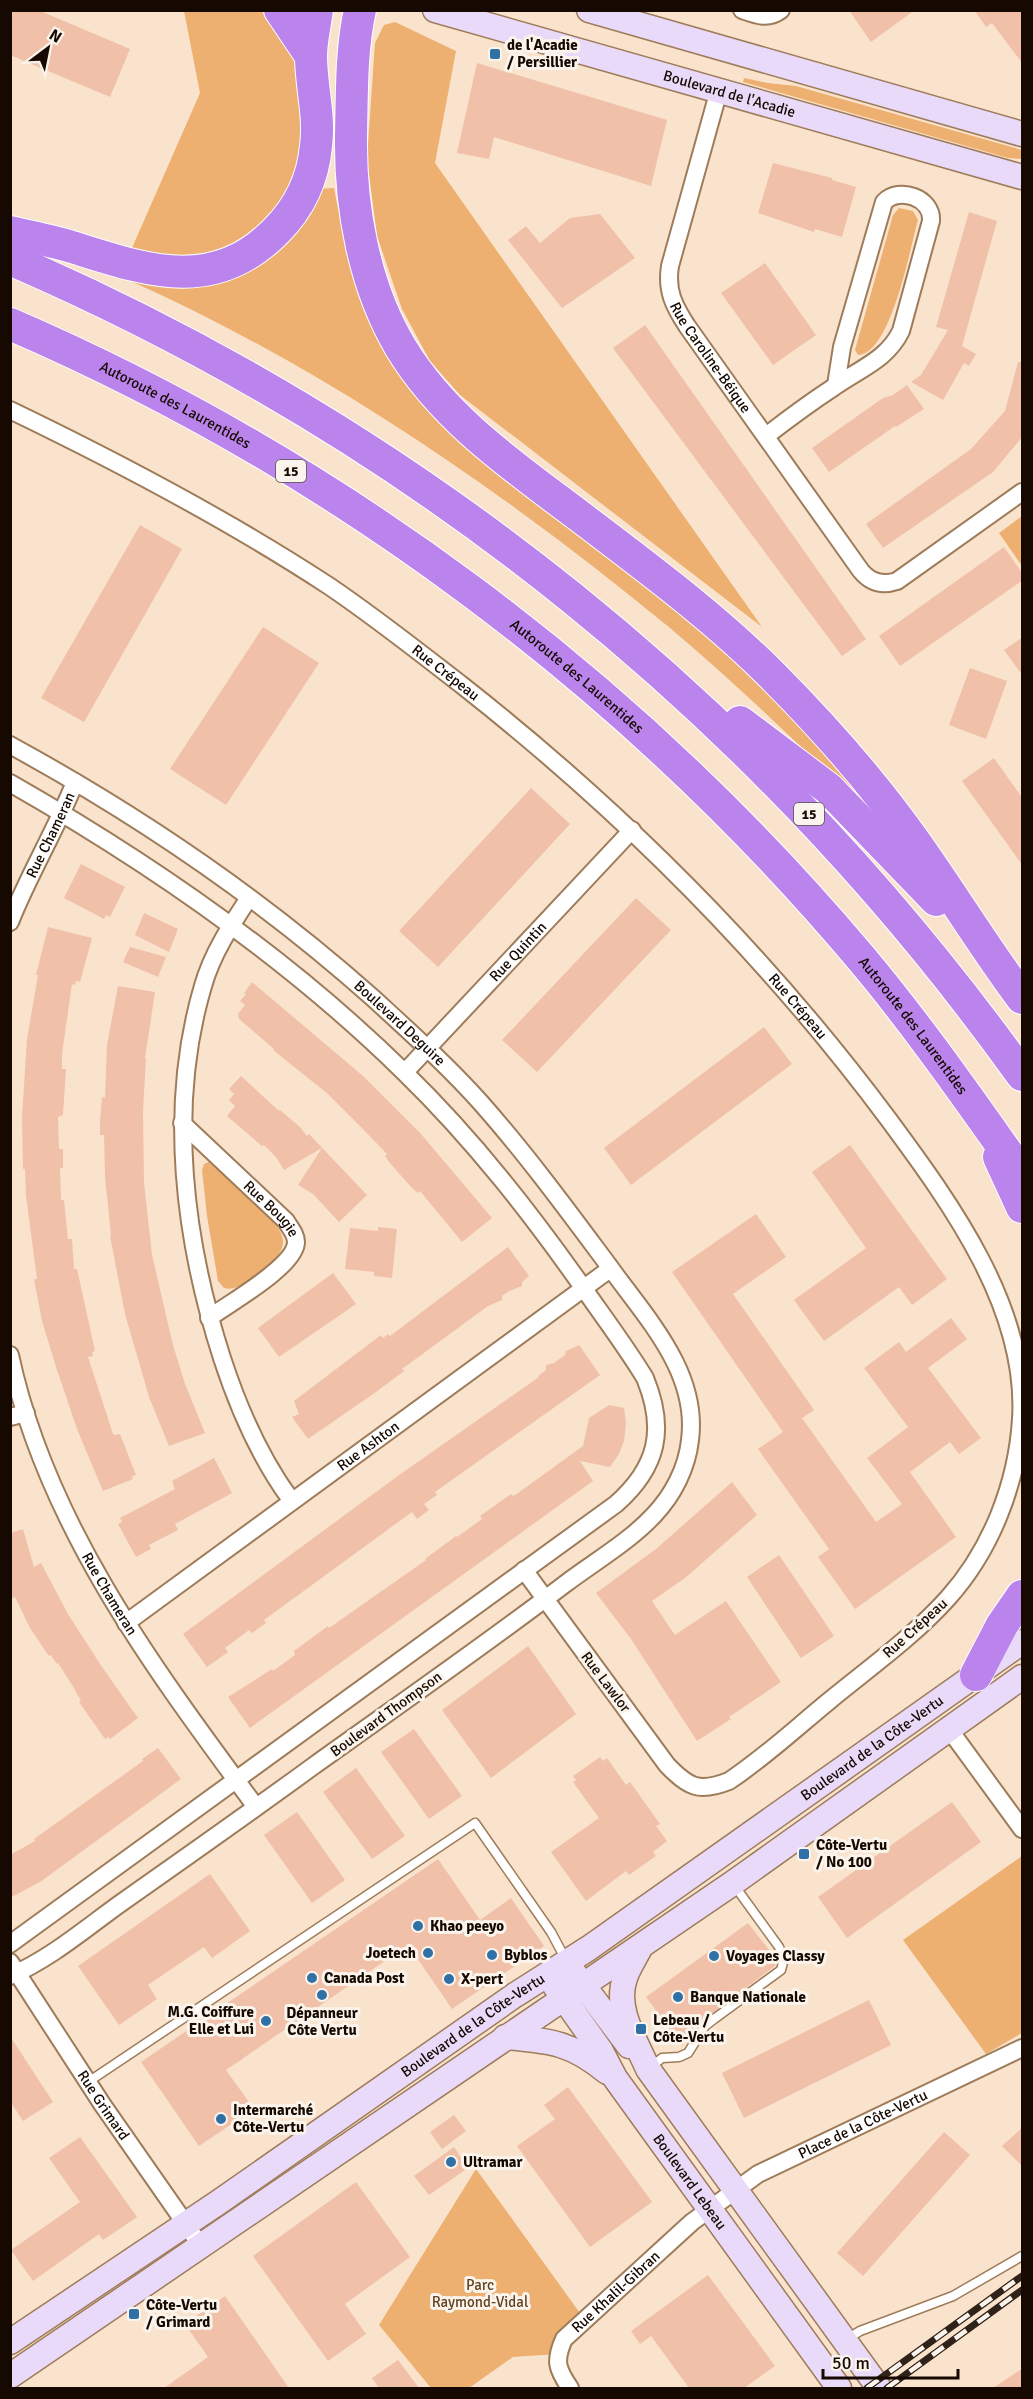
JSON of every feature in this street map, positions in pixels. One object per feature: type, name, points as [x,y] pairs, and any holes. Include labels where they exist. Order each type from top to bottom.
[{"type":"highway","points":[[280,10],[311,56]]},
{"type":"highway","points":[[10,232],[126,264],[168,273],[206,269],[243,257],[270,238],[298,203],[310,175],[317,135],[311,56],[317,10]]},
{"type":"highway","points":[[360,10],[356,38],[351,149],[357,220],[366,261],[378,298],[393,333],[408,359],[442,401],[476,436],[692,603],[779,683],[831,737],[890,808],[993,959],[1023,998]]},
{"type":"highway","name":"15","points":[[10,260],[157,328],[297,404],[427,489],[560,587],[631,645],[701,708],[814,820],[910,929],[1023,1075]]},
{"type":"highway","name":"Autoroute des Laurentides","points":[[10,324],[104,367],[188,410],[290,470],[424,557],[551,653],[685,772],[809,899],[892,997],[1023,1174]]},
{"type":"highway","points":[[560,587],[829,789],[993,959]]},
{"type":"highway","points":[[977,1110],[1023,1207]]},
{"type":"highway","points":[[976,1675],[1002,1625],[1023,1596]]},
{"type":"main road","name":"Boulevard de l'Acadie","points":[[435,10],[1023,177]]},
{"type":"main road","points":[[589,10],[1023,134]]},
{"type":"main road","name":"Boulevard de la Côte-Vertu","points":[[10,2342],[187,2224],[686,1880],[1023,1642]]},
{"type":"main road","name":"Boulevard de la Côte-Vertu","points":[[10,2376],[733,1883],[1023,1677]]},
{"type":"main road","points":[[641,1946],[625,1976],[622,2001],[625,2018],[648,2069],[879,2388]]},
{"type":"main road","name":"Boulevard Lebeau","points":[[556,1968],[573,1992],[615,2078],[839,2388]]},
{"type":"main road","name":"Boulevard Lebeau","points":[[573,1992],[611,2025],[648,2069]]},
{"type":"main road","points":[[504,2037],[563,2044],[590,2058],[615,2078]]},
{"type":"street","points":[[742,10],[768,16],[781,10]]},
{"type":"street","name":"Rue Caroline-Béique","points":[[719,90],[670,266],[669,288],[673,303],[862,572],[875,582],[884,584],[902,579],[1023,492]]},
{"type":"street","points":[[766,435],[884,354],[901,331],[931,221],[930,209],[921,200],[898,194],[890,196],[884,202],[842,347],[837,385]]},
{"type":"street","name":"Rue Crépeau","points":[[10,410],[101,454],[254,539],[332,588],[419,651],[514,726],[632,830],[700,897],[760,963],[858,1079],[909,1147],[956,1218],[983,1265],[1003,1306],[1016,1352],[1021,1388],[1020,1430],[1007,1495],[978,1556],[952,1594],[932,1615],[740,1774],[715,1786],[695,1787]]},
{"type":"street","name":"Boulevard Deguire","points":[[10,745],[75,782],[181,848],[249,898],[355,982],[428,1049],[477,1099],[522,1151],[672,1356],[683,1378],[690,1400]]},
{"type":"street","name":"Rue Chameran","points":[[10,922],[33,870],[63,813],[75,782]]},
{"type":"street","name":"Boulevard Deguire","points":[[10,783],[131,856],[230,926],[320,995],[405,1072],[485,1158],[517,1197],[645,1378],[654,1398],[657,1424],[656,1445],[650,1462],[628,1493],[524,1570]]},
{"type":"street","name":"Rue Quintin","points":[[405,1072],[632,830]]},
{"type":"street","points":[[249,898],[230,926],[203,984],[196,1015],[182,1123],[187,1195],[195,1260],[209,1318],[243,1414],[276,1480],[291,1500]]},
{"type":"street","name":"Rue Bougie","points":[[182,1123],[286,1221],[296,1240],[289,1258],[276,1270],[209,1318]]},
{"type":"street","name":"Rue Ashton","points":[[126,1623],[291,1500],[610,1269]]},
{"type":"street","name":"Rue Chameran","points":[[10,1355],[18,1415],[77,1536],[126,1623],[256,1807]]},
{"type":"street","name":"Boulevard Thompson","points":[[13,1970],[58,1948],[544,1600],[656,1514],[675,1487],[688,1456],[692,1420],[690,1400]]},
{"type":"street","points":[[10,1944],[524,1570]]},
{"type":"street","name":"Rue Lawlor","points":[[524,1570],[667,1765],[678,1776],[695,1787]]},
{"type":"street","points":[[949,1729],[1023,1829]]},
{"type":"street","name":"Rue Grimard","points":[[13,1970],[201,2246]]},
{"type":"street","name":"Place de la Côte-Vertu","points":[[708,2209],[758,2174],[1023,2048]]},
{"type":"street","name":"Rue Khalil-Gibran","points":[[570,2388],[559,2372],[557,2354],[564,2339],[708,2209]]},
{"type":"lane","points":[[88,2082],[475,1824],[551,1932],[556,1968]]},
{"type":"lane","points":[[648,2069],[662,2058],[679,2057],[688,2053],[709,2023],[779,1972],[784,1964],[780,1947],[733,1883]]},
{"type":"lane","points":[[844,2340],[860,2331],[952,2296],[1023,2256]]},
{"type":"green space","points":[[184,11],[265,11],[290,48],[301,74],[306,99],[307,125],[302,150],[294,175],[282,198],[266,219],[246,235],[224,248],[201,255],[128,257],[200,93]]},
{"type":"green space","points":[[395,22],[456,51],[435,163],[762,627],[460,395],[430,361],[402,309],[377,236],[367,159],[375,43],[384,25]]},
{"type":"green space","points":[[744,78],[796,86],[1022,150],[1022,159],[1008,158],[743,82]]},
{"type":"green space","points":[[334,188],[344,240],[369,311],[385,341],[667,591],[875,800],[866,809],[745,694],[670,628],[607,577],[477,481],[410,435],[271,351],[126,279],[193,281],[314,189]]},
{"type":"green space","points":[[899,208],[913,211],[918,220],[904,275],[889,319],[880,337],[870,350],[858,355],[855,350],[893,215]]},
{"type":"green space","points":[[1022,516],[1022,566],[999,533]]},
{"type":"green space","points":[[211,1161],[266,1212],[281,1234],[283,1243],[274,1259],[248,1281],[229,1289],[224,1288],[218,1281],[207,1216],[202,1170],[204,1164]]},
{"type":"green space","points":[[1022,1856],[1022,2033],[986,2054],[903,1940]]},
{"type":"green space","name":"Parc Raymond-Vidal","points":[[476,2169],[585,2320],[557,2354],[513,2357],[469,2388],[431,2388],[379,2325]]},
{"type":"building","points":[[10,10],[38,10],[130,49],[110,97],[10,55]]},
{"type":"building","points":[[849,10],[915,10],[871,42]]},
{"type":"building","points":[[974,10],[1023,10],[1023,64],[992,23],[986,27]]},
{"type":"building","points":[[477,63],[667,120],[651,186],[494,137],[489,159],[457,153]]},
{"type":"building","points":[[773,163],[832,178],[832,180],[856,187],[842,237],[815,229],[814,232],[758,213]]},
{"type":"building","points":[[969,212],[997,221],[962,346],[976,354],[969,366],[964,363],[943,400],[911,382],[921,375],[948,330],[936,327]]},
{"type":"building","points":[[600,214],[635,258],[562,308],[508,240],[526,226],[540,243],[570,218]]},
{"type":"building","points":[[765,263],[816,335],[773,365],[721,293]]},
{"type":"building","points":[[645,325],[866,639],[842,656],[613,348]]},
{"type":"building","points":[[1018,362],[1023,362],[1023,436],[993,472],[883,548],[866,524],[971,449],[1005,411]]},
{"type":"building","points":[[907,385],[924,409],[895,426],[829,472],[812,448],[883,398],[893,395]]},
{"type":"building","points":[[140,525],[182,549],[84,722],[41,698]]},
{"type":"building","points":[[1004,547],[1023,574],[1023,580],[900,666],[879,636]]},
{"type":"building","points":[[263,627],[319,663],[226,805],[170,769]]},
{"type":"building","points":[[1023,637],[1023,676],[1004,650]]},
{"type":"building","points":[[970,668],[1007,681],[986,739],[949,725]]},
{"type":"building","points":[[994,758],[1023,799],[1023,866],[962,781]]},
{"type":"building","points":[[531,788],[570,824],[438,967],[399,931]]},
{"type":"building","points":[[81,864],[125,887],[110,917],[106,915],[104,919],[64,898]]},
{"type":"building","points":[[636,898],[671,930],[537,1072],[502,1040]]},
{"type":"building","points":[[144,913],[178,929],[169,952],[135,935]]},
{"type":"building","points":[[48,927],[92,938],[80,982],[76,981],[75,985],[72,984],[62,1054],[62,1069],[66,1069],[63,1115],[58,1117],[59,1149],[63,1149],[63,1168],[60,1168],[61,1200],[64,1200],[68,1239],[72,1239],[74,1269],[77,1269],[95,1351],[92,1352],[93,1356],[88,1357],[113,1434],[120,1434],[136,1475],[132,1476],[133,1479],[103,1491],[77,1429],[42,1321],[34,1279],[37,1279],[26,1196],[25,1169],[23,1169],[22,1117],[27,1039],[38,975],[36,975]]},
{"type":"building","points":[[130,947],[166,957],[158,977],[123,962]]},
{"type":"building","points":[[252,982],[363,1076],[421,1134],[492,1218],[462,1242],[420,1191],[418,1193],[412,1188],[389,1162],[385,1156],[387,1154],[328,1094],[239,1019],[238,1014],[245,1005],[240,1001]]},
{"type":"building","points":[[118,986],[155,992],[145,1058],[143,1111],[144,1183],[152,1255],[173,1345],[185,1384],[205,1433],[169,1446],[149,1397],[125,1314],[110,1236],[104,1135],[100,1135],[100,1121],[102,1097],[105,1098],[107,1045]]},
{"type":"building","points":[[764,1027],[792,1064],[631,1185],[604,1148]]},
{"type":"building","points":[[241,1076],[300,1127],[307,1136],[309,1134],[367,1195],[339,1222],[313,1194],[298,1185],[322,1148],[284,1170],[276,1157],[264,1145],[262,1146],[227,1116],[235,1106],[229,1100],[234,1094],[229,1089]]},
{"type":"building","points":[[850,1145],[947,1279],[912,1305],[899,1287],[824,1341],[794,1300],[866,1248],[812,1172]]},
{"type":"building","points":[[756,1214],[786,1257],[733,1294],[814,1410],[802,1418],[876,1522],[902,1504],[867,1458],[908,1427],[864,1368],[899,1342],[906,1352],[951,1318],[967,1339],[928,1368],[981,1438],[959,1454],[950,1442],[910,1472],[956,1537],[855,1609],[818,1557],[829,1549],[758,1449],[783,1432],[672,1272]]},
{"type":"building","points":[[378,1227],[397,1229],[392,1278],[374,1276],[374,1272],[345,1269],[350,1228],[378,1231]]},
{"type":"building","points":[[508,1247],[529,1276],[522,1282],[522,1286],[509,1291],[502,1296],[502,1300],[488,1306],[402,1369],[404,1371],[376,1392],[308,1439],[292,1417],[299,1414],[294,1401],[381,1335],[383,1338],[388,1334],[390,1336]]},
{"type":"building","points":[[333,1273],[356,1304],[279,1357],[258,1328]]},
{"type":"building","points":[[579,1345],[600,1375],[435,1492],[437,1495],[424,1504],[429,1510],[417,1519],[412,1512],[264,1620],[266,1623],[252,1633],[249,1630],[225,1648],[228,1652],[207,1667],[183,1634],[395,1478],[539,1377],[546,1370],[546,1365],[554,1363],[565,1355],[566,1351]]},
{"type":"building","points":[[609,1405],[624,1408],[626,1423],[624,1441],[610,1467],[580,1461],[593,1481],[250,1728],[228,1697],[272,1669],[273,1671],[295,1655],[294,1651],[328,1626],[329,1628],[426,1560],[482,1519],[480,1516],[511,1494],[513,1496],[518,1493],[583,1446],[589,1418]]},
{"type":"building","points":[[214,1458],[232,1493],[175,1524],[178,1530],[149,1545],[151,1549],[136,1557],[118,1524],[122,1522],[120,1518],[175,1489],[172,1481]]},
{"type":"building","points":[[732,1482],[757,1515],[685,1578],[652,1601],[675,1635],[726,1601],[781,1682],[697,1741],[631,1639],[596,1593],[656,1549]]},
{"type":"building","points":[[23,1529],[34,1567],[41,1563],[68,1614],[138,1718],[110,1739],[108,1737],[105,1739],[79,1702],[81,1701],[58,1663],[51,1655],[49,1656],[30,1628],[15,1597],[10,1599],[10,1533]]},
{"type":"building","points":[[779,1555],[834,1636],[801,1658],[747,1577]]},
{"type":"building","points":[[528,1646],[576,1714],[491,1778],[442,1710]]},
{"type":"building","points":[[414,1729],[462,1796],[429,1819],[381,1752]]},
{"type":"building","points":[[158,1748],[181,1779],[40,1882],[10,1898],[10,1855],[35,1841],[34,1839]]},
{"type":"building","points":[[600,1757],[603,1761],[607,1758],[626,1785],[630,1782],[660,1824],[656,1826],[667,1841],[653,1852],[656,1856],[629,1875],[626,1871],[586,1901],[551,1852],[599,1818],[573,1782],[576,1780],[573,1776]]},
{"type":"building","points":[[356,1768],[405,1836],[372,1859],[323,1792]]},
{"type":"building","points":[[952,1802],[981,1842],[847,1938],[818,1897]]},
{"type":"building","points":[[297,1812],[345,1880],[312,1903],[264,1835]]},
{"type":"building","name":"Canada Post","points":[[438,1859],[480,1920],[511,1898],[544,1946],[452,2009],[408,1945],[226,2070],[254,2109],[199,2146],[141,2062]]},
{"type":"building","points":[[210,1874],[250,1931],[212,1958],[204,1947],[148,1985],[157,1999],[119,2025],[78,1966]]},
{"type":"building","points":[[748,1923],[777,1960],[775,1966],[699,2023],[682,2046],[646,1997]]},
{"type":"building","points":[[869,2000],[891,2045],[744,2118],[722,2073]]},
{"type":"building","points":[[10,2036],[53,2102],[23,2121],[10,2101]]},
{"type":"building","points":[[568,2087],[652,2202],[590,2247],[517,2146],[555,2119],[544,2105]]},
{"type":"building","points":[[454,2115],[466,2131],[442,2149],[430,2132]]},
{"type":"building","points":[[1023,2127],[1023,2167],[1002,2146]]},
{"type":"building","points":[[944,2132],[970,2155],[863,2276],[837,2253]]},
{"type":"building","points":[[80,2137],[137,2217],[103,2240],[99,2234],[33,2281],[11,2250],[80,2202],[49,2158]]},
{"type":"building","points":[[454,2147],[468,2168],[429,2195],[414,2176]]},
{"type":"building","points":[[356,2182],[410,2257],[345,2304],[366,2334],[328,2361],[253,2256]]},
{"type":"building","points":[[708,2275],[775,2366],[744,2388],[689,2388],[651,2336],[640,2344],[631,2331]]},
{"type":"building","points":[[225,2296],[289,2388],[164,2388],[208,2357],[185,2324]]},
{"type":"building","points":[[398,2360],[419,2388],[379,2388],[372,2378]]},
{"type":"building","points":[[1023,2368],[1023,2388],[993,2388]]},
{"type":"railway","points":[[867,2388],[1022,2276]]},
{"type":"railway","points":[[887,2388],[1022,2290]]},
{"type":"place","name":"de l'Acadie / Persillier","points":[[495,54]]},
{"type":"place","name":"Côte-Vertu / No 100","points":[[804,1854]]},
{"type":"place","name":"Khao peeyo","points":[[418,1926]]},
{"type":"place","name":"Joetech","points":[[428,1953]]},
{"type":"place","name":"Byblos","points":[[492,1955]]},
{"type":"place","name":"Voyages Classy","points":[[714,1956]]},
{"type":"place","name":"Canada Post","points":[[312,1978]]},
{"type":"place","name":"X-pert","points":[[449,1979]]},
{"type":"place","name":"Dépanneur Côte Vertu","points":[[322,1995]]},
{"type":"place","name":"Banque Nationale","points":[[678,1997]]},
{"type":"place","name":"M.G. Coiffure Elle et Lui","points":[[266,2021]]},
{"type":"place","name":"Lebeau / Côte-Vertu","points":[[641,2029]]},
{"type":"place","name":"Intermarché Côte-Vertu","points":[[221,2119]]},
{"type":"place","name":"Ultramar","points":[[451,2162]]},
{"type":"place","name":"Côte-Vertu / Grimard","points":[[134,2314]]}]
